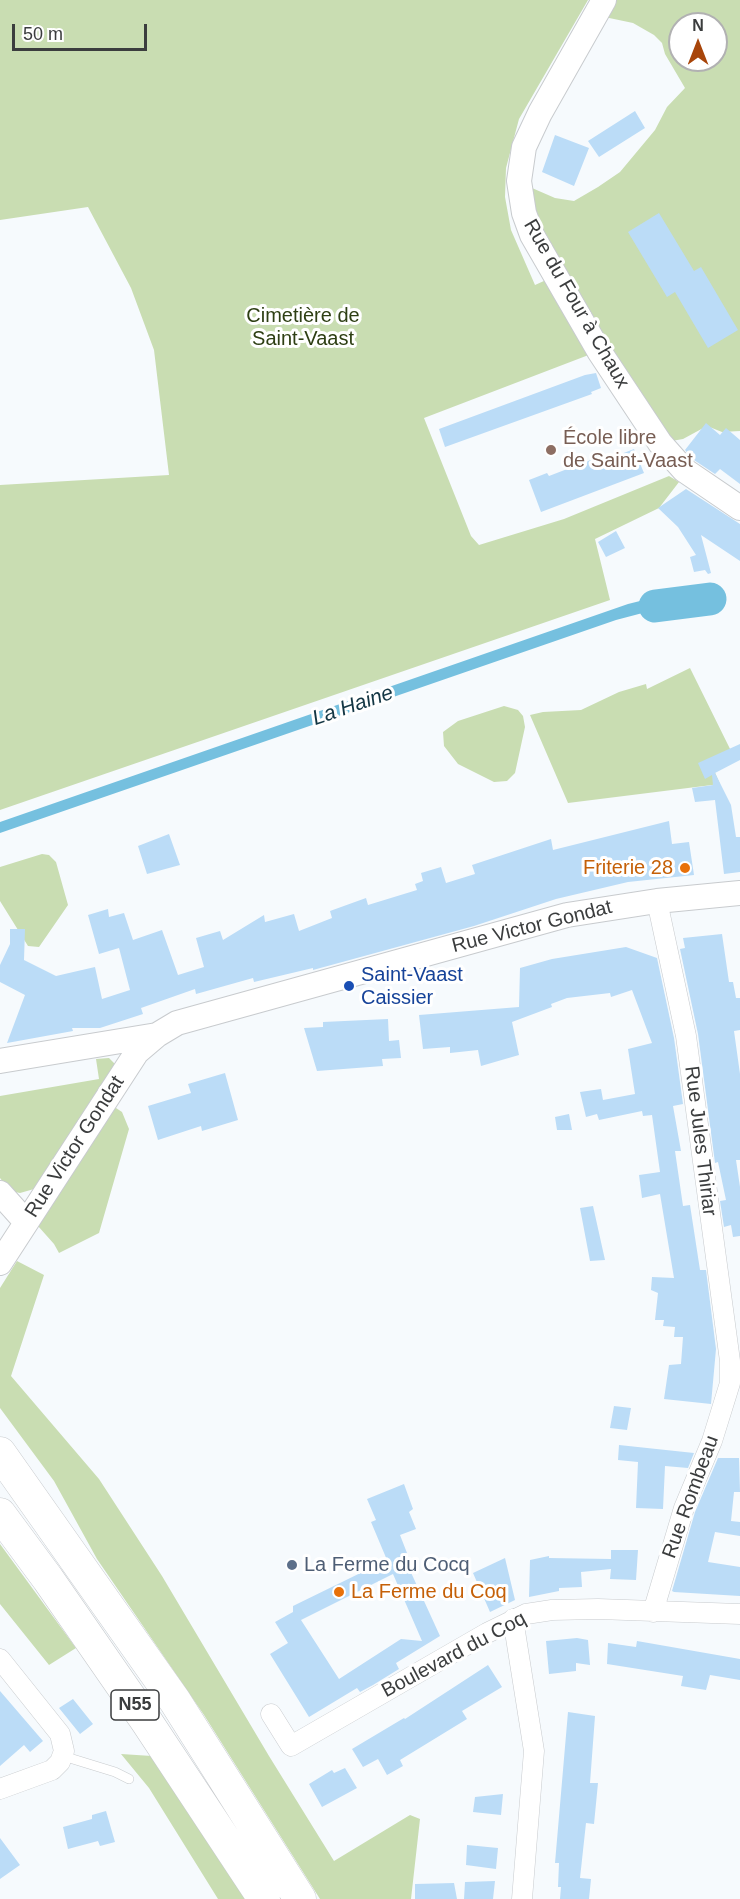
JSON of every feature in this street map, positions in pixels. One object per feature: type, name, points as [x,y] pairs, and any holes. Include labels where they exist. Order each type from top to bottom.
[{"type":"highway","name":"N55","points":[[0,1453],[175,1701],[300,1899]]},
{"type":"highway","name":"N55","points":[[0,1514],[147,1722],[264,1899]]},
{"type":"street","name":"Rue du Four à Chaux","points":[[604,0],[540,112],[524,147],[519,182],[524,213],[532,236],[599,351],[660,443],[684,470],[740,508]]},
{"type":"street","name":"Rue Victor Gondat","points":[[0,1263],[137,1052],[157,1035],[177,1023],[567,915],[657,901],[740,892]]},
{"type":"street","name":"Rue Jules Thiriar","points":[[657,901],[686,1036],[735,1383]]},
{"type":"street","name":"Rue Victor Gondat","points":[[0,1061],[157,1035]]},
{"type":"street","points":[[0,1193],[26,1222]]},
{"type":"street","name":"Rue Rombeau","points":[[653,1612],[684,1508],[735,1383]]},
{"type":"street","name":"Boulevard du Coq","points":[[271,1714],[291,1746],[513,1619],[526,1614],[552,1610],[740,1614]]},
{"type":"street","points":[[513,1619],[534,1751],[522,1899]]},
{"type":"street","points":[[0,1659],[60,1734],[63,1746],[63,1756],[57,1766],[46,1773],[0,1789]]},
{"type":"lane","points":[[63,1756],[115,1772],[129,1779]]},
{"type":"green space","name":"Cimetière de Saint-Vaast","points":[[0,0],[588,0],[519,119],[506,168],[505,197],[511,230],[535,285],[555,276],[520,193],[532,188],[555,198],[574,201],[620,172],[655,130],[667,107],[685,88],[676,72],[728,72],[728,12],[668,12],[668,59],[662,43],[654,35],[633,23],[595,15],[604,0],[740,0],[740,431],[722,432],[707,426],[683,439],[660,443],[599,351],[424,418],[471,536],[479,545],[564,519],[669,476],[679,482],[659,508],[595,539],[610,600],[0,810],[0,485],[169,475],[154,350],[131,288],[88,207],[0,220]]},
{"type":"green space","points":[[690,668],[735,759],[713,768],[720,784],[568,803],[530,715],[581,710],[619,692],[646,684],[647,689]]},
{"type":"green space","points":[[504,706],[518,710],[523,716],[525,727],[515,773],[507,781],[494,782],[458,764],[444,746],[443,732],[458,721]]},
{"type":"green space","points":[[42,854],[49,855],[56,862],[68,905],[39,947],[28,946],[0,901],[0,867]]},
{"type":"green space","points":[[109,1058],[116,1065],[34,1189],[20,1193],[10,1191],[0,1178],[0,1096],[99,1079],[96,1059]]},
{"type":"green space","points":[[106,1108],[116,1108],[122,1112],[129,1129],[99,1233],[59,1253],[38,1226],[97,1113]]},
{"type":"green space","points":[[17,1261],[44,1275],[11,1376],[99,1479],[162,1576],[334,1861],[410,1815],[420,1819],[411,1899],[320,1899],[204,1715],[97,1559],[54,1481],[0,1408],[0,1288]]},
{"type":"green space","points":[[0,1544],[76,1648],[49,1665],[0,1604]]},
{"type":"green space","points":[[121,1754],[152,1756],[246,1899],[218,1899],[149,1788]]},
{"type":"water","points":[[700,594],[701,605],[654,610],[616,620],[0,833],[0,822],[628,604]]},
{"type":"building","points":[[635,111],[645,128],[599,157],[588,141]]},
{"type":"building","points":[[555,135],[589,148],[574,186],[542,172]]},
{"type":"building","points":[[659,213],[694,271],[701,267],[738,330],[708,348],[675,292],[667,297],[628,232]]},
{"type":"building","points":[[596,373],[601,388],[591,392],[592,394],[445,447],[439,429],[585,375]]},
{"type":"building","points":[[706,423],[720,435],[726,428],[740,440],[740,484],[720,469],[715,474],[694,460],[685,450]]},
{"type":"building","points":[[634,449],[644,473],[541,512],[529,480],[547,473],[549,476],[601,456],[603,461]]},
{"type":"building","points":[[686,489],[740,524],[740,561],[701,535],[711,573],[708,574],[705,570],[694,572],[690,557],[696,555],[678,527],[658,508]]},
{"type":"building","points":[[616,531],[625,548],[606,557],[598,542]]},
{"type":"building","points":[[740,744],[740,760],[715,773],[731,805],[736,837],[740,837],[740,872],[724,874],[715,800],[695,802],[692,788],[713,785],[712,775],[705,779],[698,763]]},
{"type":"building","points":[[669,821],[672,844],[689,842],[694,875],[628,882],[556,899],[474,926],[313,970],[313,968],[254,982],[253,978],[196,994],[195,989],[141,1008],[143,1014],[100,1028],[72,1028],[73,1031],[7,1043],[25,995],[0,982],[0,965],[10,944],[10,929],[25,929],[24,960],[56,976],[95,967],[102,999],[130,990],[119,948],[99,954],[88,915],[108,909],[109,917],[124,913],[133,940],[162,930],[178,975],[204,967],[196,938],[220,931],[223,940],[264,915],[265,922],[294,914],[299,931],[332,918],[330,911],[366,898],[368,905],[417,890],[415,884],[423,881],[421,873],[441,867],[446,883],[475,874],[472,865],[551,839],[553,850]]},
{"type":"building","points":[[169,834],[180,865],[147,874],[138,846]]},
{"type":"building","points":[[722,934],[729,982],[733,982],[736,998],[740,998],[740,1030],[734,1031],[740,1074],[740,1160],[736,1160],[740,1187],[740,1236],[733,1237],[731,1225],[724,1227],[720,1201],[726,1200],[718,1162],[715,1163],[698,1034],[680,949],[685,948],[683,938]]},
{"type":"building","points":[[626,947],[657,958],[674,1038],[683,1104],[673,1106],[681,1151],[675,1151],[683,1206],[690,1205],[700,1270],[706,1270],[716,1349],[711,1404],[664,1399],[669,1365],[681,1364],[683,1337],[674,1337],[675,1327],[663,1326],[664,1320],[655,1320],[658,1293],[651,1290],[652,1277],[674,1278],[660,1194],[642,1198],[639,1175],[660,1172],[652,1115],[643,1116],[642,1111],[599,1120],[597,1114],[586,1117],[580,1092],[601,1089],[603,1100],[635,1094],[628,1049],[652,1043],[632,990],[611,997],[610,993],[567,998],[551,1004],[552,1007],[512,1022],[519,1055],[481,1066],[478,1050],[450,1053],[450,1047],[423,1049],[419,1015],[519,1007],[520,968],[552,959]]},
{"type":"building","points":[[388,1019],[389,1041],[399,1040],[401,1058],[382,1059],[383,1066],[317,1071],[304,1028],[323,1027],[323,1022]]},
{"type":"building","points":[[225,1073],[238,1120],[202,1131],[201,1126],[158,1140],[148,1106],[191,1093],[188,1084]]},
{"type":"building","points":[[569,1114],[572,1130],[557,1130],[555,1117]]},
{"type":"building","points":[[593,1206],[605,1260],[590,1261],[580,1208]]},
{"type":"building","points":[[614,1406],[631,1408],[627,1430],[610,1428]]},
{"type":"building","points":[[619,1445],[694,1453],[688,1468],[665,1466],[663,1509],[636,1508],[638,1462],[618,1460]]},
{"type":"building","points":[[718,1458],[739,1458],[740,1492],[734,1492],[731,1521],[740,1522],[740,1536],[715,1532],[708,1562],[740,1567],[740,1596],[674,1592],[672,1591],[695,1512]]},
{"type":"building","name":"La Ferme du Coq","points":[[404,1484],[413,1509],[409,1512],[416,1529],[400,1535],[407,1553],[403,1555],[440,1636],[396,1663],[399,1669],[360,1692],[357,1688],[309,1717],[270,1654],[288,1643],[275,1622],[293,1612],[293,1606],[387,1560],[371,1522],[376,1520],[367,1499]],"holes":[[[393,1574],[422,1641],[401,1639],[339,1679],[301,1620]]]},
{"type":"building","points":[[611,1550],[638,1550],[636,1580],[610,1579],[611,1569],[581,1572],[582,1587],[559,1588],[559,1591],[529,1597],[530,1560],[549,1556],[549,1558],[611,1559]]},
{"type":"building","points":[[505,1558],[515,1600],[490,1612],[473,1573]]},
{"type":"building","points":[[577,1638],[588,1640],[590,1665],[576,1663],[576,1671],[549,1674],[546,1641]]},
{"type":"building","points":[[637,1641],[740,1659],[740,1680],[710,1675],[706,1690],[681,1686],[683,1676],[607,1664],[608,1643],[636,1647]]},
{"type":"building","points":[[488,1665],[502,1687],[462,1711],[467,1719],[400,1760],[403,1766],[387,1775],[378,1759],[363,1767],[352,1749],[405,1719]]},
{"type":"building","points":[[0,1691],[43,1741],[30,1752],[24,1745],[0,1766]]},
{"type":"building","points":[[73,1699],[93,1724],[80,1734],[59,1708]]},
{"type":"building","points":[[568,1712],[595,1716],[590,1783],[598,1783],[594,1824],[586,1823],[580,1878],[591,1879],[589,1899],[560,1899],[559,1863],[555,1863]]},
{"type":"building","points":[[345,1768],[357,1788],[322,1807],[309,1784],[332,1770],[334,1773]]},
{"type":"building","points":[[503,1794],[501,1815],[473,1812],[475,1797]]},
{"type":"building","points":[[106,1811],[115,1842],[100,1846],[98,1841],[68,1849],[63,1827],[92,1819],[92,1815]]},
{"type":"building","points":[[0,1838],[20,1865],[0,1879]]},
{"type":"building","points":[[467,1845],[498,1848],[496,1869],[466,1865]]},
{"type":"building","points":[[495,1881],[493,1899],[464,1899],[465,1882]]},
{"type":"building","points":[[454,1883],[457,1899],[415,1899],[415,1884]]},
{"type":"waterway","name":"La Haine","points":[[655,606],[710,599]]},
{"type":"place","name":"École libre de Saint-Vaast","points":[[551,450]]},
{"type":"place","name":"Friterie 28","points":[[685,868]]},
{"type":"place","name":"Saint-Vaast Caissier","points":[[349,986]]},
{"type":"place","name":"La Ferme du Cocq","points":[[292,1565]]},
{"type":"place","name":"La Ferme du Coq","points":[[339,1592]]}]
